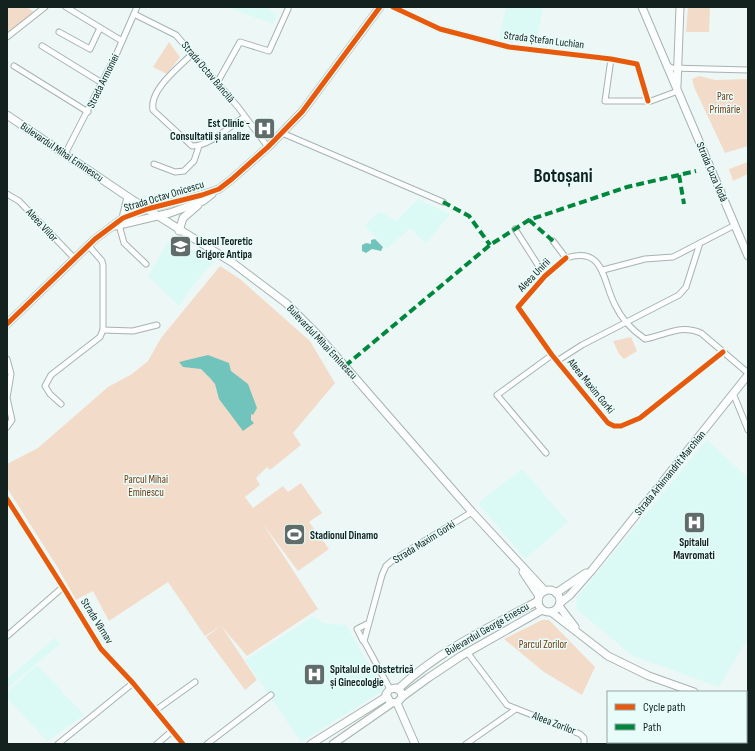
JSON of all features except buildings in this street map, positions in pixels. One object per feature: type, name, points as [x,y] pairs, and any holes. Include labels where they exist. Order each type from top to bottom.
[{"type":"main road","name":"Strada Octav Onicescu","points":[[121,221],[147,209],[189,200],[219,189],[282,133],[322,86],[380,7]]},
{"type":"main road","name":"Strada Cuza Vodă","points":[[642,7],[668,66],[676,73]]},
{"type":"main road","name":"Strada Cuza Vodă","points":[[680,7],[676,73],[678,90],[748,256]]},
{"type":"main road","name":"Bulevardul Mihai Eminescu","points":[[7,115],[66,154],[128,198],[179,231],[233,263],[286,303],[299,315],[517,562],[541,596]]},
{"type":"main road","points":[[179,231],[183,218],[219,189]]},
{"type":"main road","points":[[121,221],[128,198]]},
{"type":"main road","points":[[7,324],[88,245],[109,228],[121,221],[158,216],[203,201]]},
{"type":"main road","name":"Strada Arhimandrit Marchian","points":[[552,612],[570,595],[592,570],[748,374]]},
{"type":"main road","name":"Strada Arhimandrit Marchian","points":[[556,593],[592,570]]},
{"type":"main road","points":[[581,635],[559,604],[556,593],[541,596],[542,610],[552,612],[581,635],[608,656],[632,669],[691,691]]},
{"type":"main road","name":"Bulevardul George Enescu","points":[[398,689],[416,674],[461,642],[541,596]]},
{"type":"main road","name":"Bulevardul George Enescu","points":[[394,703],[467,652],[542,610]]},
{"type":"main road","points":[[311,744],[386,697],[390,689],[398,689],[402,697]]},
{"type":"main road","points":[[386,697],[394,703],[415,744]]},
{"type":"main road","points":[[333,744],[394,703]]},
{"type":"street","points":[[7,37],[45,7]]},
{"type":"street","points":[[66,7],[122,41]]},
{"type":"street","name":"Strada Armoniei","points":[[66,154],[88,112],[137,7]]},
{"type":"street","name":"Strada Ștefan Luchian","points":[[393,7],[440,29],[509,47],[611,59],[638,65],[648,101]]},
{"type":"street","points":[[217,83],[240,42],[269,51],[288,9]]},
{"type":"street","name":"Strada Octav Băncilă","points":[[134,14],[176,35],[217,83],[268,147]]},
{"type":"street","points":[[59,32],[90,49],[100,28]]},
{"type":"street","points":[[42,46],[102,83]]},
{"type":"street","points":[[192,54],[168,78],[155,96],[152,104],[153,110],[182,139],[192,146],[199,146],[244,117]]},
{"type":"street","points":[[611,59],[605,101],[648,101],[678,90]]},
{"type":"street","points":[[14,66],[88,112]]},
{"type":"street","points":[[676,73],[688,68],[748,70]]},
{"type":"street","points":[[282,133],[443,202]]},
{"type":"street","points":[[154,164],[175,172],[184,171],[194,161],[199,146]]},
{"type":"street","name":"Aleea Viilor","points":[[7,194],[19,201],[75,259]]},
{"type":"street","points":[[121,221],[124,243],[146,264]]},
{"type":"street","points":[[603,270],[645,258],[673,257],[735,225]]},
{"type":"street","points":[[515,229],[545,276]]},
{"type":"street","name":"Aleea Unirii","points":[[553,241],[566,258]]},
{"type":"street","points":[[557,361],[582,345],[684,291],[700,243]]},
{"type":"street","points":[[61,404],[50,394],[45,386],[51,375],[100,337],[103,330],[103,266],[102,261],[88,245]]},
{"type":"street","name":"Aleea Unirii","points":[[518,307],[545,276],[566,258],[577,255],[587,256],[597,261],[603,270],[615,305],[626,323]]},
{"type":"street","name":"Aleea Maxim Gorki","points":[[518,307],[552,355],[601,417],[614,426],[621,426],[640,418],[723,352]]},
{"type":"street","points":[[626,323],[645,339],[682,328],[692,329],[701,333],[748,374]]},
{"type":"street","points":[[103,330],[142,330],[157,325]]},
{"type":"street","name":"Aleea Maxim Gorki","points":[[546,453],[498,395],[552,355]]},
{"type":"street","points":[[7,360],[11,374],[7,398],[12,420],[7,427]]},
{"type":"street","points":[[733,393],[748,430]]},
{"type":"street","name":"Strada Vârnav","points":[[7,499],[64,587],[101,649],[156,710],[183,744]]},
{"type":"street","name":"Strada Maxim Gorki","points":[[364,641],[382,574],[386,566],[392,560],[472,512]]},
{"type":"street","points":[[7,636],[64,587]]},
{"type":"street","points":[[368,624],[357,629],[390,689]]},
{"type":"street","name":"Aleea Zorilor","points":[[467,652],[508,705],[580,734],[584,738],[584,744]]},
{"type":"street","points":[[156,710],[195,682]]},
{"type":"street","points":[[58,744],[133,684]]},
{"type":"street","points":[[207,744],[271,696]]},
{"type":"street","points":[[468,744],[516,709]]},
{"type":"street","points":[[157,744],[172,731]]},
{"type":"shaded area","points":[[233,7],[270,7],[269,11],[277,14],[273,24],[233,9]]},
{"type":"shaded area","points":[[506,7],[543,7],[536,45],[499,39]]},
{"type":"shaded area","points":[[418,199],[450,214],[426,244],[410,228],[387,249],[365,226],[375,215],[381,212],[396,221]]},
{"type":"shaded area","points":[[168,242],[175,246],[179,243],[214,262],[194,284],[179,306],[148,276]]},
{"type":"shaded area","name":"Spitalul Mavromati","points":[[707,440],[748,478],[748,565],[745,569],[748,571],[748,638],[719,687],[633,656],[576,609],[577,597]]},
{"type":"shaded area","points":[[522,469],[568,522],[525,559],[478,503]]},
{"type":"shaded area","name":"Spitalul de Obstetrică și Ginecologie","points":[[314,616],[323,623],[346,625],[384,690],[301,742],[245,660]]},
{"type":"shaded area","points":[[55,638],[60,644],[7,688],[7,679]]},
{"type":"shaded area","points":[[37,665],[84,715],[47,741],[7,698],[7,692]]},
{"type":"green space","points":[[7,7],[27,7],[38,15],[7,33]]},
{"type":"green space","points":[[688,7],[710,7],[709,32],[686,32]]},
{"type":"green space","points":[[169,42],[180,57],[167,74],[153,67]]},
{"type":"green space","name":"Parc Primărie","points":[[699,76],[715,80],[748,79],[748,146],[725,153],[694,87],[692,79]]},
{"type":"green space","points":[[748,162],[748,174],[733,181],[729,169]]},
{"type":"green space","name":"Parcul Mihai Eminescu","points":[[220,266],[240,279],[310,341],[335,383],[293,433],[301,445],[270,470],[267,467],[256,478],[260,485],[245,497],[253,508],[283,486],[288,492],[301,483],[322,513],[309,522],[329,549],[298,571],[263,524],[318,609],[247,656],[222,627],[257,680],[245,690],[206,637],[221,626],[205,636],[168,582],[109,621],[93,591],[76,600],[58,568],[7,488],[7,464],[38,448],[108,387],[132,374],[148,361],[161,338]]},
{"type":"green space","points":[[631,337],[637,351],[624,359],[619,354],[613,341]]},
{"type":"green space","name":"Parcul Zorilor","points":[[542,620],[549,620],[595,667],[582,695],[544,672],[504,639]]},
{"type":"water","points":[[375,239],[383,247],[381,251],[372,249],[366,253],[362,251],[362,245],[366,243],[371,244],[371,240]]},
{"type":"water","points":[[208,355],[229,363],[231,371],[248,384],[257,408],[253,415],[251,414],[251,420],[254,423],[243,431],[219,399],[215,384],[210,378],[201,369],[183,367],[179,362]]},
{"type":"marked path","points":[[345,366],[490,245],[529,220],[627,187],[696,171]]},
{"type":"marked path","points":[[679,175],[684,204]]},
{"type":"marked path","points":[[443,202],[469,216],[490,245]]},
{"type":"marked path","points":[[529,220],[553,241]]},
{"type":"cycle path","points":[[7,324],[95,239],[123,218],[147,209],[202,195],[219,189],[232,179],[268,147],[302,112],[380,7]]},
{"type":"cycle path","points":[[393,7],[440,29],[509,47],[611,59],[637,64],[648,101]]},
{"type":"cycle path","points":[[566,258],[545,276],[518,307],[552,355],[608,423],[614,426],[621,426],[640,418],[723,352]]},
{"type":"cycle path","points":[[7,499],[101,649],[133,683],[183,744]]},
{"type":"place","name":"Est Clinic - Consultatii și analize","points":[[265,129]]},
{"type":"place","name":"Liceul Teoretic Grigore Antipa","points":[[181,247]]},
{"type":"place","name":"Spitalul Mavromati","points":[[694,522]]},
{"type":"place","name":"Stadionul Dinamo","points":[[295,535]]},
{"type":"place","name":"Spitalul de Obstetrică și Ginecologie","points":[[315,675]]},
{"type":"district","name":"Botoșani","points":[[563,176]]}]
